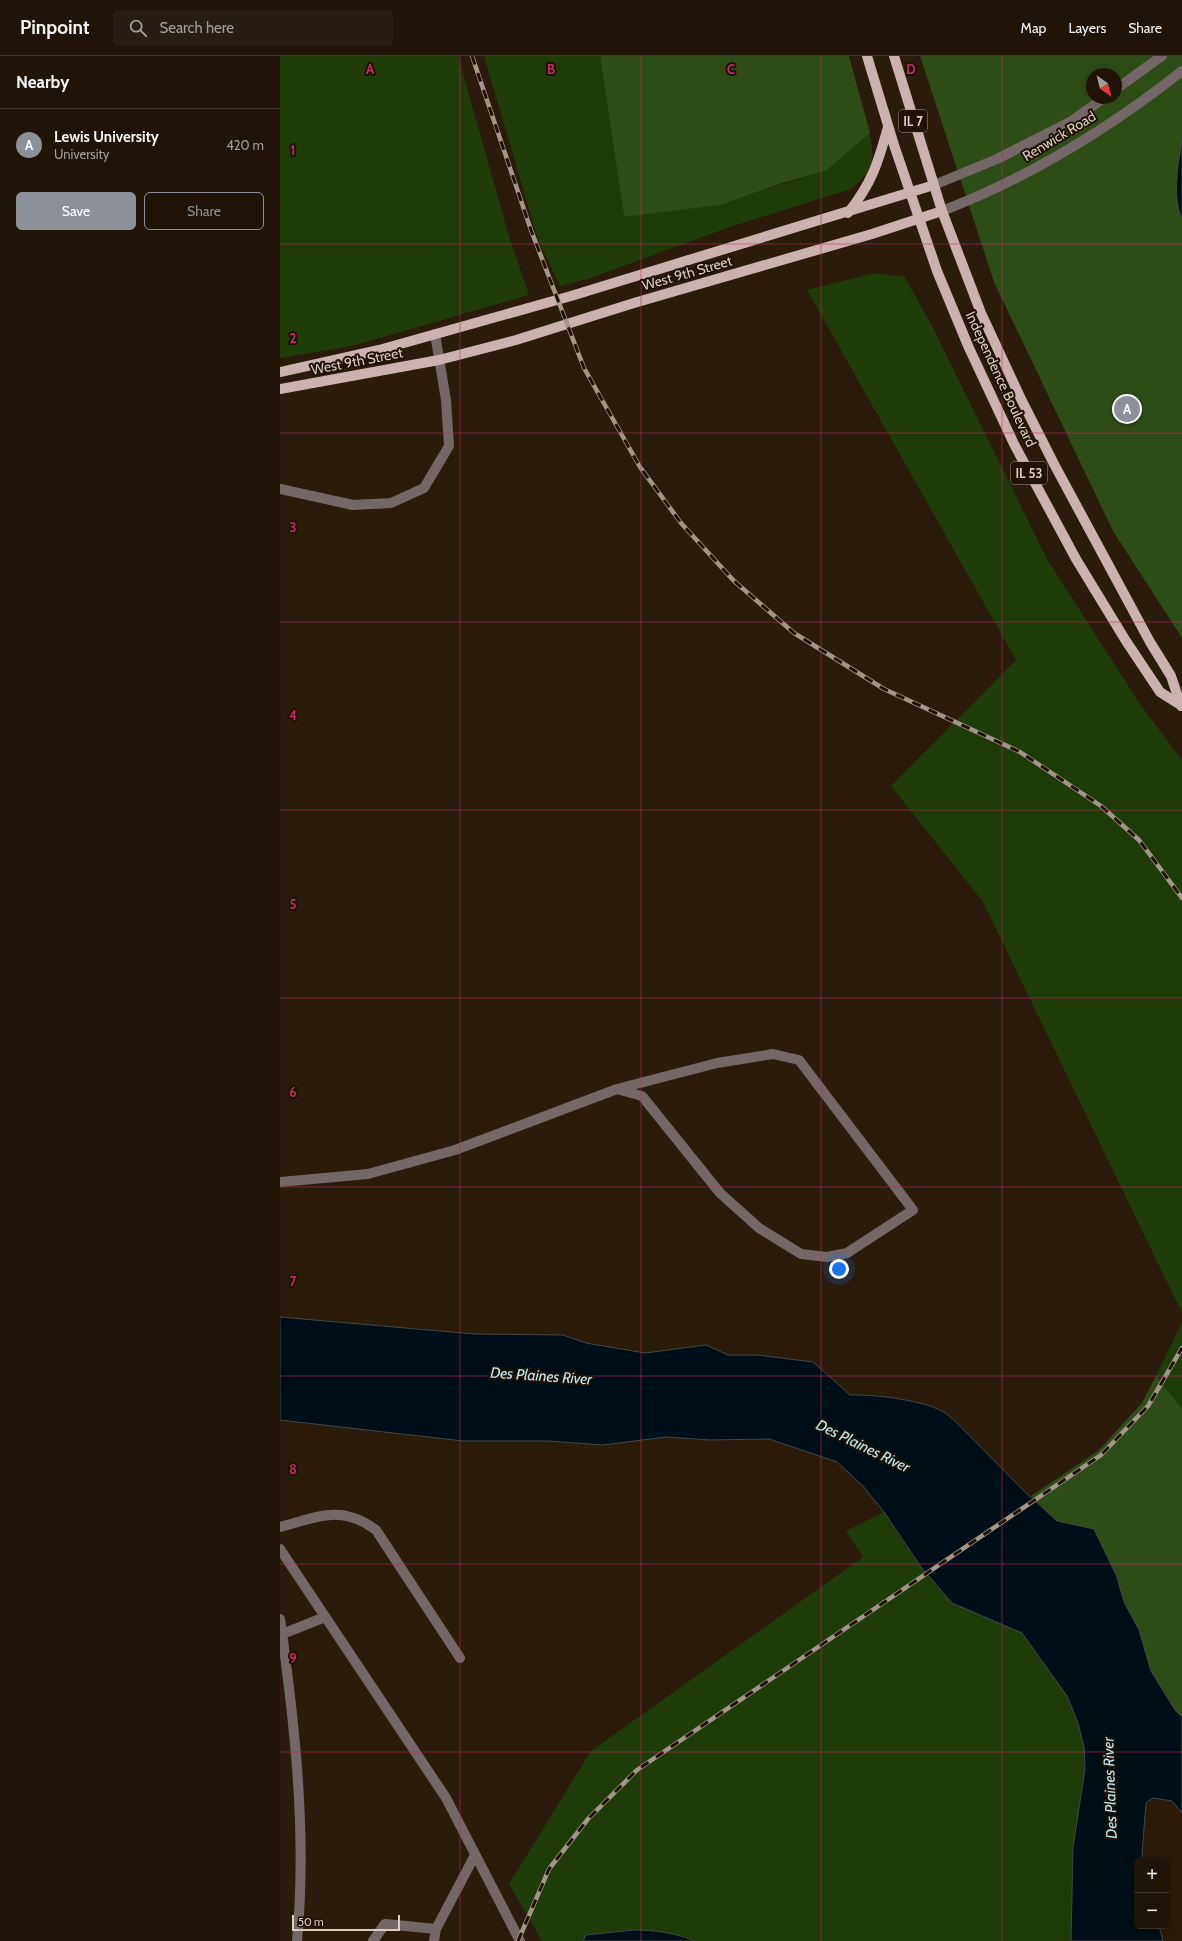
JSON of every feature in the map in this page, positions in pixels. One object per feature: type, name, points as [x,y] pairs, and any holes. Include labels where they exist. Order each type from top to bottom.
[{"type":"main road","name":"IL 7","points":[[867,56],[910,194]]},
{"type":"main road","name":"IL 7","points":[[894,56],[934,185]]},
{"type":"main road","points":[[848,213],[864,194],[873,175],[888,126]]},
{"type":"main road","name":"Renwick Road","points":[[910,194],[934,185]]},
{"type":"main road","name":"Independence Boulevard","points":[[934,185],[942,211],[981,313],[1018,393],[1133,611],[1171,676],[1181,706]]},
{"type":"main road","name":"Independence Boulevard","points":[[910,194],[918,219],[969,348],[1039,492],[1104,607],[1145,671],[1160,692],[1181,706]]},
{"type":"main road","name":"West 9th Street","points":[[280,372],[328,363],[435,334],[623,280],[910,194]]},
{"type":"main road","name":"West 9th Street","points":[[280,389],[439,360],[516,340],[634,303],[796,257],[942,211]]},
{"type":"street","points":[[1122,85],[1162,56]]},
{"type":"street","name":"Renwick Road","points":[[942,211],[990,190],[1040,165],[1090,135],[1182,71]]},
{"type":"street","name":"Renwick Road","points":[[934,185],[997,160],[1070,122],[1096,104]]},
{"type":"street","points":[[280,489],[353,505],[391,502],[424,488],[449,446],[446,400],[435,334]]},
{"type":"street","points":[[280,1182],[375,1172],[455,1150],[617,1089],[724,1062],[773,1054],[799,1060],[913,1210],[847,1253],[826,1257],[801,1254],[760,1228],[720,1193],[642,1096],[617,1089]]},
{"type":"street","points":[[280,1527],[325,1515],[346,1515],[366,1522],[376,1530],[460,1658]]},
{"type":"street","points":[[280,1550],[446,1798],[520,1941]]},
{"type":"street","points":[[281,1634],[325,1617]]},
{"type":"street","points":[[280,1619],[298,1772],[301,1898],[297,1941]]},
{"type":"street","points":[[434,1941],[436,1929],[475,1855]]},
{"type":"street","points":[[373,1941],[385,1924],[436,1929]]},
{"type":"green space","points":[[280,56],[458,56],[508,233],[529,295],[352,346],[280,358]]},
{"type":"green space","points":[[484,56],[600,56],[624,217],[721,205],[772,187],[826,171],[870,133],[872,152],[871,165],[865,175],[851,189],[730,227],[585,280],[560,286],[538,240]]},
{"type":"green space","points":[[600,56],[849,56],[870,133],[826,171],[779,184],[721,205],[624,217]]},
{"type":"green space","points":[[920,56],[1182,56],[1182,139],[1177,190],[1179,210],[1182,220],[1182,638],[1113,531],[994,282]]},
{"type":"green space","points":[[875,273],[905,277],[932,326],[1047,559],[1140,704],[1182,760],[1182,1313],[983,902],[891,786],[1016,660],[807,290]]},
{"type":"green space","points":[[1182,1322],[1182,1408],[1156,1376]]},
{"type":"green space","points":[[1156,1376],[1182,1408],[1182,1717],[1175,1710],[1151,1671],[1139,1630],[1124,1602],[1117,1577],[1094,1529],[1057,1521],[1031,1496],[1098,1451],[1142,1403]]},
{"type":"green space","points":[[884,1512],[905,1545],[995,1620],[1022,1633],[1067,1696],[1078,1723],[1084,1747],[1085,1769],[1073,1847],[1071,1941],[695,1941],[681,1936],[654,1931],[628,1931],[587,1935],[583,1941],[542,1941],[509,1884],[591,1751],[863,1557],[846,1531]]},
{"type":"water","points":[[1182,139],[1182,220],[1177,200],[1177,180]]},
{"type":"water","name":"Des Plaines River","points":[[280,1317],[474,1334],[563,1335],[586,1343],[645,1353],[706,1345],[728,1355],[757,1355],[813,1362],[850,1395],[884,1397],[910,1401],[942,1411],[954,1420],[1024,1491],[1057,1521],[1094,1529],[1117,1577],[1124,1602],[1139,1630],[1151,1671],[1175,1710],[1182,1717],[1182,1813],[1172,1801],[1153,1798],[1146,1803],[1143,1857],[1134,1857],[1134,1929],[1160,1929],[1163,1941],[1071,1941],[1073,1847],[1085,1769],[1084,1747],[1078,1723],[1067,1696],[1022,1633],[952,1603],[921,1567],[884,1512],[863,1486],[837,1462],[769,1439],[710,1440],[666,1437],[603,1445],[549,1441],[463,1441],[280,1420]]},
{"type":"water","points":[[634,1930],[665,1932],[695,1941],[583,1941],[586,1935]]},
{"type":"railway","points":[[472,56],[531,230],[584,368],[640,467],[681,523],[734,581],[794,633],[884,689],[1020,752],[1101,806],[1139,840],[1182,898]]},
{"type":"railway","points":[[518,1941],[549,1869],[588,1819],[637,1770],[1101,1455],[1148,1406],[1182,1348]]},
{"type":"place","name":"Lewis University","points":[[1127,409]]}]
